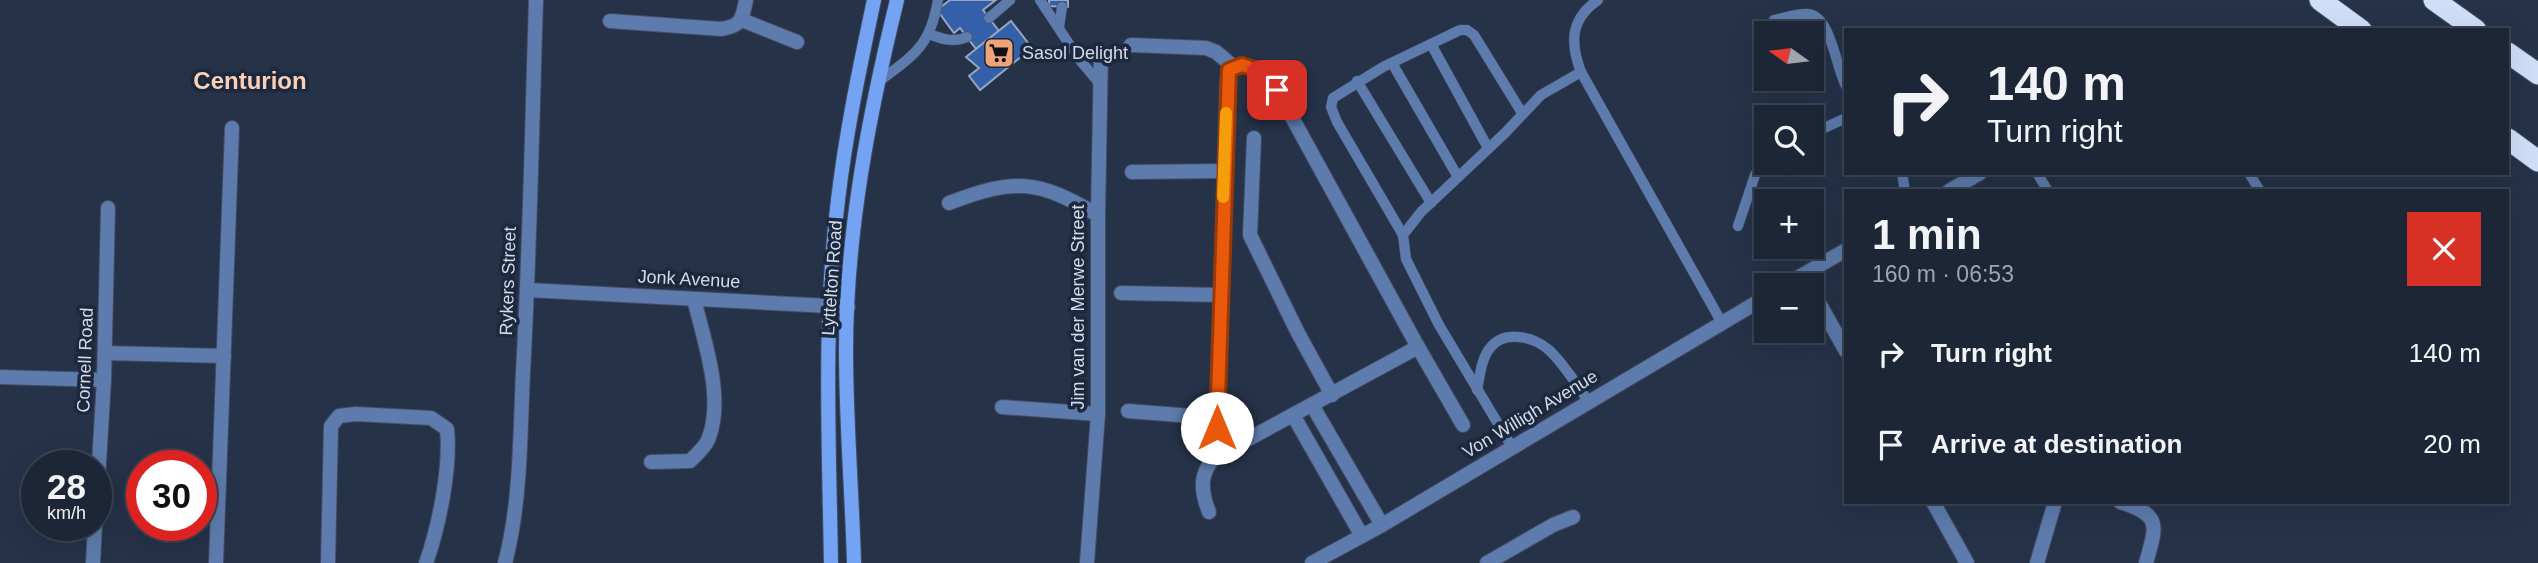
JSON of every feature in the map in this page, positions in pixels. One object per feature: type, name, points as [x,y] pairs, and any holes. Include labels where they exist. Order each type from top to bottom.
[{"type":"highway","points":[[2320,0],[2358,28]]},
{"type":"highway","points":[[2434,0],[2473,28]]},
{"type":"highway","points":[[2509,54],[2538,74]]},
{"type":"highway","points":[[2509,140],[2538,161]]},
{"type":"main road","name":"Lyttelton Road","points":[[831,563],[830,306],[838,201],[855,91],[874,0]]},
{"type":"main road","name":"Lyttelton Road","points":[[854,563],[846,350],[848,307],[860,187],[878,82],[897,0]]},
{"type":"street","name":"Rykers Street","points":[[505,563],[519,465],[528,290],[536,0]]},
{"type":"street","points":[[611,20],[733,28],[742,20],[746,0]]},
{"type":"street","points":[[742,20],[796,42]]},
{"type":"street","points":[[1131,45],[1206,48],[1216,52],[1234,67]]},
{"type":"street","name":"Jim van der Merwe Street","points":[[1087,563],[1098,414],[1101,51]]},
{"type":"street","points":[[1418,347],[1241,443],[1226,440],[1217,428],[1229,70],[1242,65],[1257,70],[1277,90],[1463,425]]},
{"type":"street","points":[[216,563],[232,128]]},
{"type":"street","points":[[1254,138],[1250,235],[1332,395]]},
{"type":"street","points":[[1132,172],[1224,171]]},
{"type":"street","points":[[1952,189],[1977,175]]},
{"type":"street","points":[[949,203],[988,188],[1018,184],[1057,192],[1098,215]]},
{"type":"street","name":"Cornell Road","points":[[100,450],[108,208]]},
{"type":"street","points":[[1820,273],[1844,252]]},
{"type":"street","name":"Jonk Avenue","points":[[528,290],[848,307]]},
{"type":"street","points":[[1121,293],[1220,295]]},
{"type":"street","points":[[651,462],[690,461],[707,442],[714,414],[712,370],[694,299]]},
{"type":"street","name":"Von Willigh Avenue","points":[[1312,563],[1382,525],[1754,304]]},
{"type":"street","points":[[1824,312],[1844,347]]},
{"type":"street","points":[[105,353],[224,356]]},
{"type":"street","points":[[0,377],[104,380]]},
{"type":"street","points":[[1312,405],[1382,525]]},
{"type":"street","points":[[1002,407],[1098,414]]},
{"type":"street","points":[[1128,411],[1217,418]]},
{"type":"street","points":[[328,563],[331,426],[339,416],[356,414],[431,418],[447,429],[449,447],[441,501],[435,539],[426,563]]},
{"type":"street","points":[[1293,415],[1362,536]]},
{"type":"street","points":[[1209,512],[1202,494],[1203,471],[1226,440]]},
{"type":"street","points":[[1934,504],[1967,563]]},
{"type":"street","points":[[2037,563],[2054,504]]},
{"type":"street","points":[[2127,504],[2141,508],[2153,521],[2155,530],[2146,563]]},
{"type":"street","points":[[1487,563],[1553,525],[1573,517]]},
{"type":"street","points":[[93,563],[95,541]]},
{"type":"lane","points":[[878,82],[919,50],[929,34],[938,0]]},
{"type":"lane","points":[[989,18],[1010,0]]},
{"type":"lane","points":[[1040,0],[1079,59],[1101,85]]},
{"type":"lane","points":[[1598,0],[1582,16],[1575,28],[1573,47],[1581,72],[1722,323]]},
{"type":"lane","points":[[1059,27],[1062,7]]},
{"type":"lane","points":[[1774,20],[1808,14],[1820,19],[1827,30],[1844,80]]},
{"type":"lane","points":[[1512,447],[1439,325],[1406,259],[1403,235],[1331,107],[1333,97],[1357,81],[1461,30],[1467,30],[1474,35],[1522,113]]},
{"type":"lane","points":[[929,34],[956,41],[967,37]]},
{"type":"lane","points":[[1431,44],[1489,148]]},
{"type":"lane","points":[[1392,62],[1458,177]]},
{"type":"lane","points":[[1403,235],[1431,202],[1541,95],[1581,72]]},
{"type":"lane","points":[[1357,81],[1431,202]]},
{"type":"lane","points":[[1824,128],[1844,119]]},
{"type":"lane","points":[[1738,226],[1755,175]]},
{"type":"lane","points":[[1477,390],[1483,361],[1490,347],[1512,336],[1523,337],[1546,348],[1589,401]]},
{"type":"building","points":[[950,0],[996,0],[983,10],[999,31],[976,49],[960,28],[954,33],[937,10]]},
{"type":"building","points":[[1049,0],[1068,0],[1068,7],[1049,6]]},
{"type":"building","name":"Sasol Delight","points":[[1011,21],[1032,48],[980,90],[969,76],[979,68],[966,57]]},
{"type":"slow traffic","points":[[1223,197],[1226,113]]},
{"type":"place","name":"Sasol Delight","points":[[999,53]]},
{"type":"district","name":"Centurion","points":[[250,80]]},
{"type":"route","points":[[1217,428],[1229,70],[1242,65],[1257,70],[1277,90]]}]
